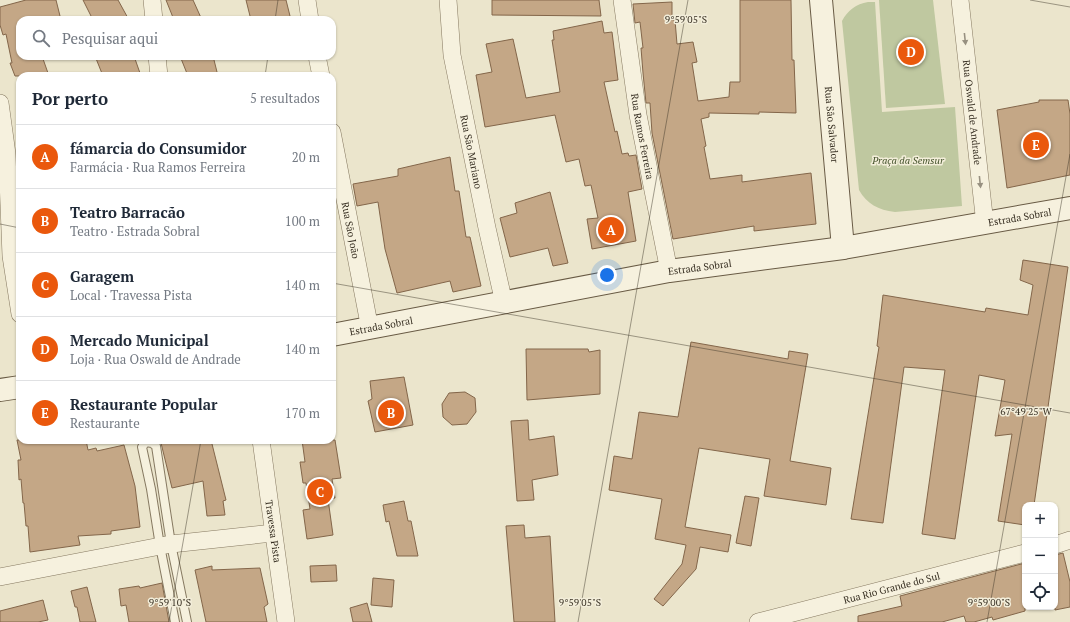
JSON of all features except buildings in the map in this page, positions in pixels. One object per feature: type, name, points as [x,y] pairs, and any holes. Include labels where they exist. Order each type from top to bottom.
[{"type":"street","points":[[152,0],[154,16]]},
{"type":"street","points":[[307,0],[309,16]]},
{"type":"street","name":"Rua São Mariano","points":[[448,0],[452,55],[487,228],[504,303]]},
{"type":"street","name":"Rua Ramos Ferreira","points":[[622,0],[638,115],[668,271]]},
{"type":"street","name":"Rua São Salvador","points":[[821,0],[843,248]]},
{"type":"street","name":"Rua Oswald de Andrade","points":[[960,0],[985,224]]},
{"type":"street","points":[[157,60],[159,72]]},
{"type":"street","points":[[318,60],[320,72]]},
{"type":"street","points":[[0,103],[7,154],[11,256],[16,288]]},
{"type":"street","name":"Rua São João","points":[[336,153],[370,329]]},
{"type":"street","name":"Estrada Sobral","points":[[336,334],[668,271],[843,248],[1070,208]]},
{"type":"street","points":[[0,390],[16,388]]},
{"type":"street","name":"Travessa Pista","points":[[262,444],[286,622]]},
{"type":"street","points":[[0,577],[165,545],[273,533]]},
{"type":"street","points":[[1058,544],[1070,540]]},
{"type":"street","name":"Rua Rio Grande do Sul","points":[[758,622],[1022,554]]},
{"type":"lane","points":[[144,444],[142,447],[151,489],[187,622]]},
{"type":"lane","points":[[153,444],[156,446],[165,545],[175,622]]},
{"type":"green space","points":[[879,0],[933,0],[945,104],[886,108]]},
{"type":"green space","name":"Praça da Semsur","points":[[868,2],[875,2],[882,112],[955,107],[962,206],[895,212],[878,208],[869,203],[859,190],[842,21],[853,8]]},
{"type":"place","name":"Mercado Municipal","points":[[911,52]]},
{"type":"place","name":"Restaurante Popular","points":[[1036,145]]},
{"type":"place","name":"fámarcia do Consumidor","points":[[611,230]]},
{"type":"place","name":"Teatro Barracão","points":[[391,413]]},
{"type":"place","name":"Garagem","points":[[320,492]]}]
